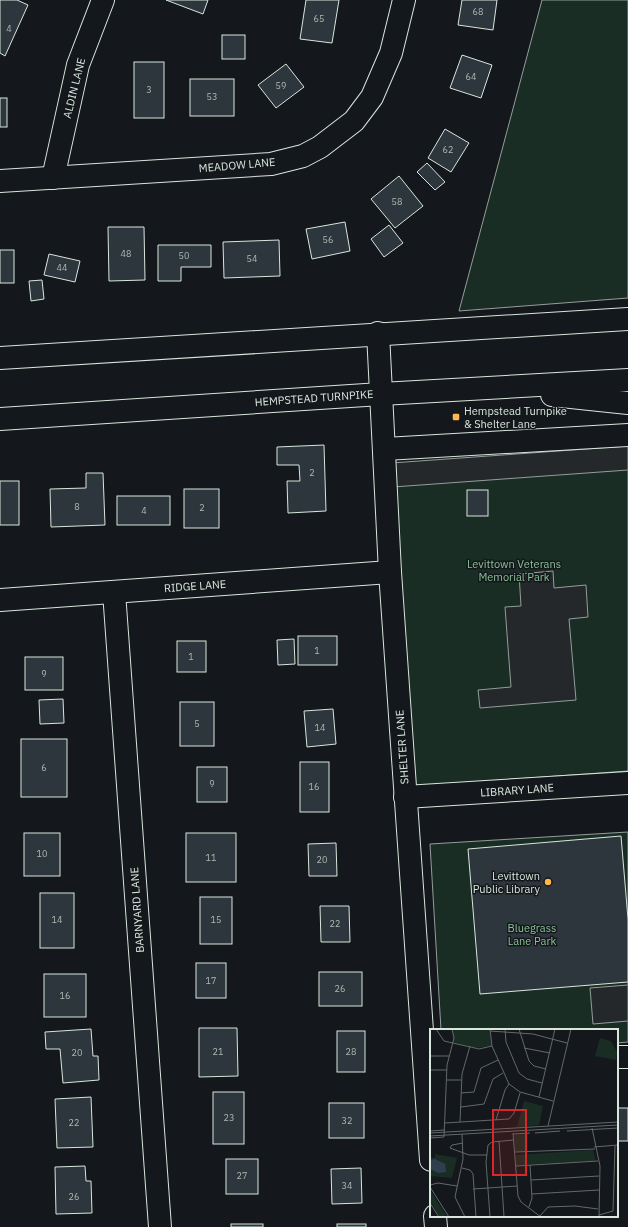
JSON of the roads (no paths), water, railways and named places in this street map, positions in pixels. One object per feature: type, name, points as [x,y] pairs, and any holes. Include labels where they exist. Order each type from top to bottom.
[{"type":"street","name":"ALDIN LANE","points":[[53,178],[78,65],[103,0]]},
{"type":"street","name":"MEADOW LANE","points":[[0,181],[271,164],[303,156],[320,147],[354,121],[372,97],[391,53],[404,0]]},
{"type":"street","points":[[0,358],[378,333],[628,319]]},
{"type":"street","name":"SHELTER LANE","points":[[378,333],[390,572],[405,797],[428,1069],[430,1130]]},
{"type":"street","name":"HEMPSTEAD TURNPIKE","points":[[0,419],[381,394],[628,380]]},
{"type":"street","points":[[490,388],[628,403]]},
{"type":"street","points":[[384,449],[628,434]]},
{"type":"street","name":"RIDGE LANE","points":[[0,600],[390,572]]},
{"type":"street","name":"BARNYARD LANE","points":[[114,592],[160,1227]]},
{"type":"street","name":"LIBRARY LANE","points":[[405,797],[628,782]]},
{"type":"street","points":[[618,1057],[628,1056]]},
{"type":"street","points":[[435,1217],[436,1227]]},
{"type":"place","name":"Hempstead Turnpike & Shelter Lane","points":[[456,417]]},
{"type":"place","name":"Levittown Public Library","points":[[548,882]]},
{"type":"park label","name":"Levittown Veterans Memorial Park","points":[[514,570]]},
{"type":"park label","name":"Bluegrass Lane Park","points":[[532,934]]}]
